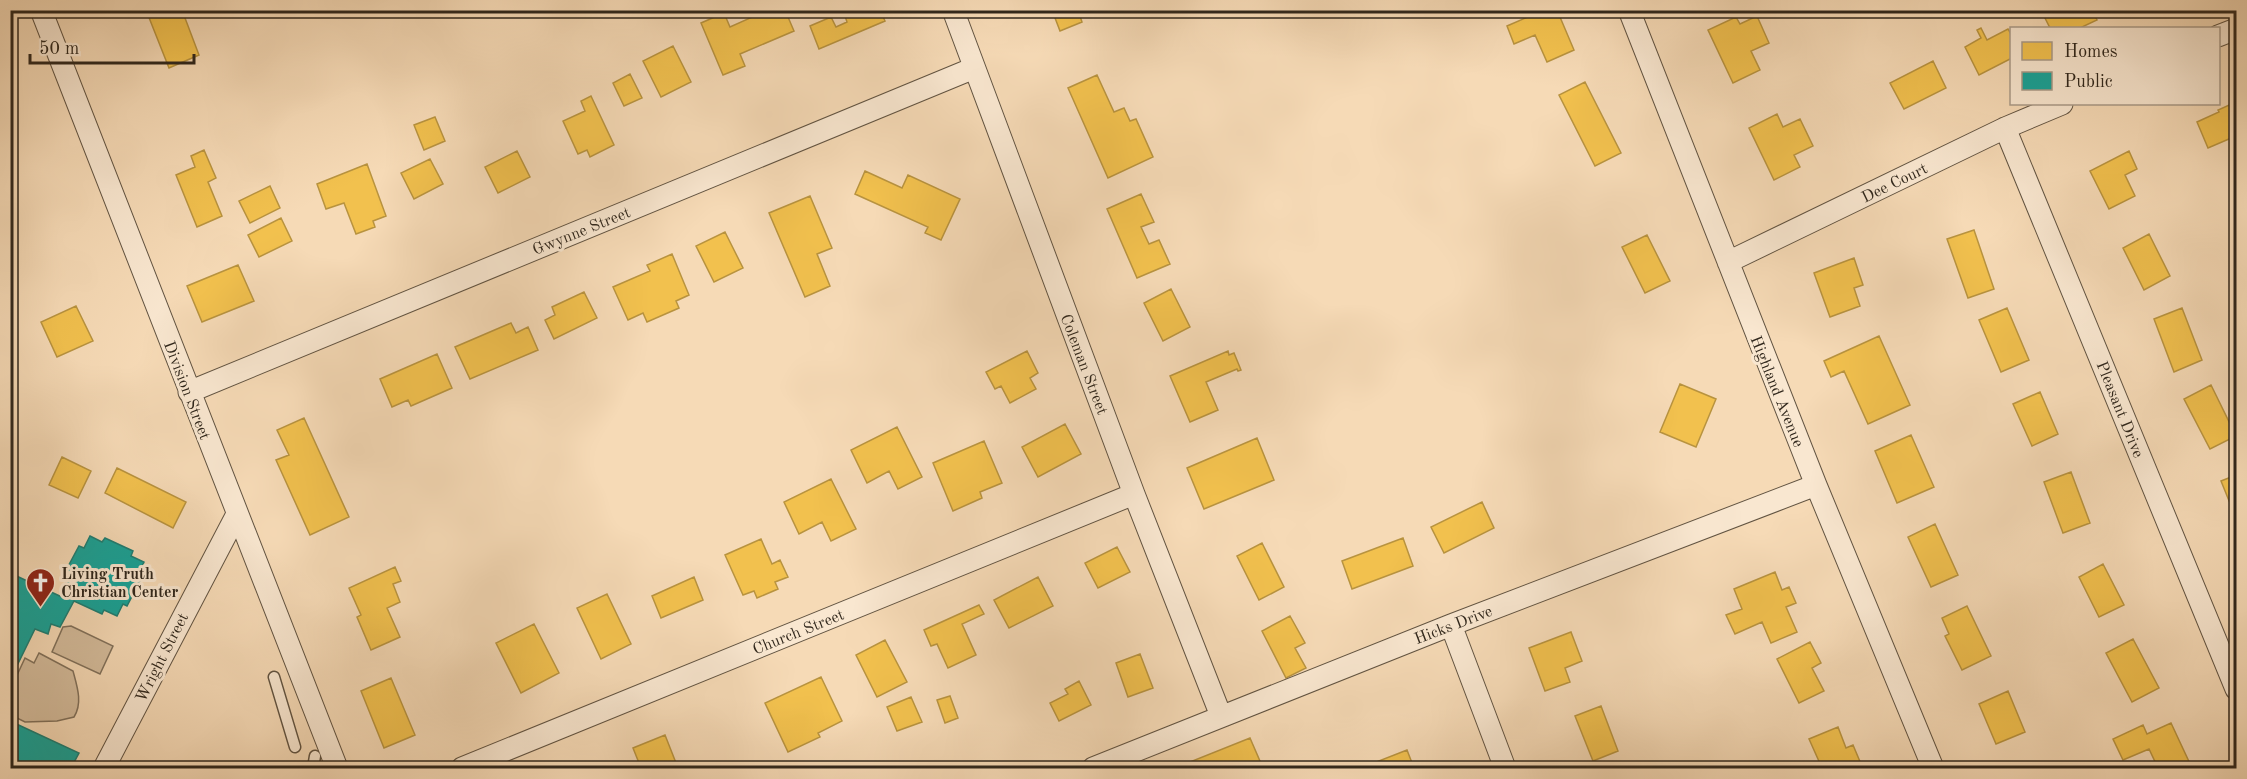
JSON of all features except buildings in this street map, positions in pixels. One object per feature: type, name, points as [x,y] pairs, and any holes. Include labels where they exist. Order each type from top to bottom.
[{"type":"street","name":"Division Street","points":[[41,10],[337,768]]},
{"type":"street","name":"Coleman Street","points":[[953,10],[1134,494],[1221,716]]},
{"type":"street","name":"Highland Avenue","points":[[1629,10],[1816,485],[1933,768]]},
{"type":"street","points":[[2220,35],[2236,28]]},
{"type":"street","name":"Gwynne Street","points":[[189,392],[974,68]]},
{"type":"street","name":"Dee Court","points":[[1728,262],[2005,128],[2060,105]]},
{"type":"street","name":"Pleasant Drive","points":[[2005,128],[2236,689]]},
{"type":"street","name":"Hicks Drive","points":[[1093,768],[1450,625],[1816,485]]},
{"type":"street","name":"Church Street","points":[[462,768],[1134,494]]},
{"type":"street","name":"Wright Street","points":[[104,768],[237,514]]},
{"type":"street","points":[[1450,625],[1505,768]]},
{"type":"lane","points":[[274,677],[295,747]]},
{"type":"lane","points":[[313,768],[315,756]]},
{"type":"shaded area","points":[[71,626],[113,646],[100,674],[52,652],[63,627]]},
{"type":"shaded area","points":[[39,653],[73,671],[79,700],[74,717],[57,721],[25,722],[11,715],[11,698],[14,691],[12,686],[25,658],[34,663]]},
{"type":"place","name":"Living Truth Christian Center","points":[[40,608]]}]
